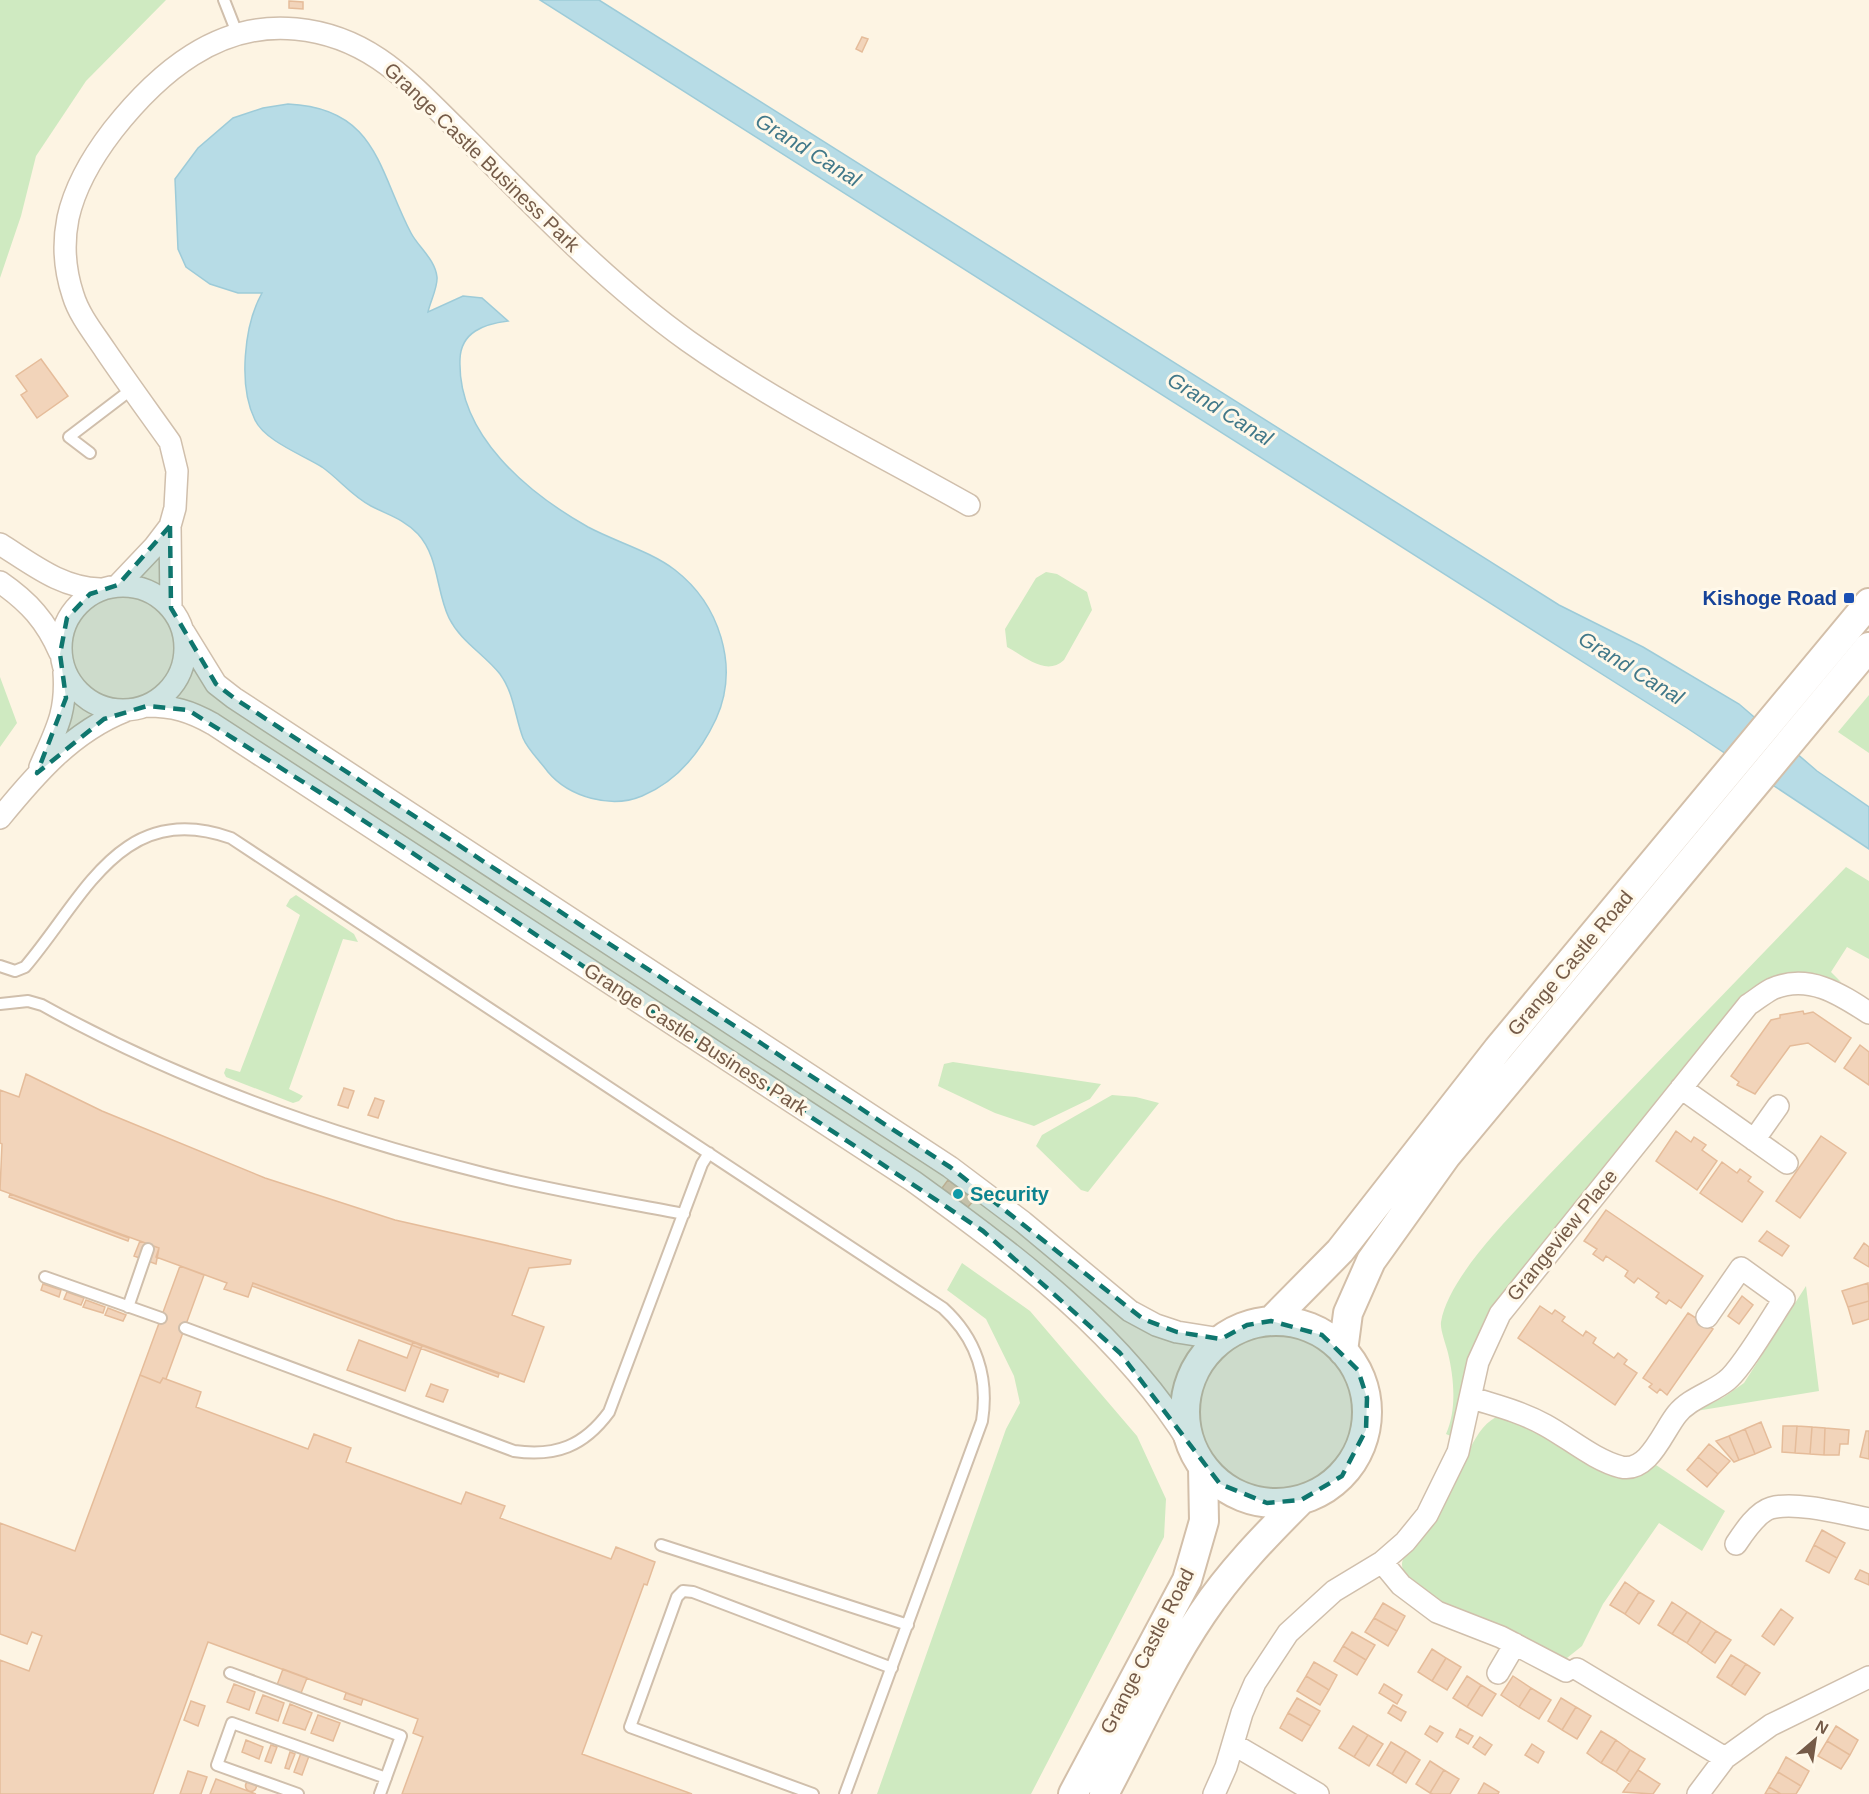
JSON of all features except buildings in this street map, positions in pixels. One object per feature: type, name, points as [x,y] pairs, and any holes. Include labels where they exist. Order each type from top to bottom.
[{"type":"main road","name":"Grange Castle Road","points":[[1343,1352],[1348,1313],[1379,1248],[1446,1156],[1564,1011],[1707,819],[1815,668],[1869,603]]},
{"type":"main road","name":"Grange Castle Road","points":[[1271,1321],[1340,1251],[1498,1049],[1707,819],[1869,647]]},
{"type":"main road","name":"Grange Castle Road","points":[[1073,1794],[1187,1581],[1204,1521],[1197,1456],[1185,1415],[1187,1394],[1196,1369],[1221,1339],[1247,1325],[1271,1321],[1308,1329],[1322,1335],[1343,1352],[1358,1370],[1367,1398],[1366,1430],[1361,1447],[1342,1476],[1329,1487],[1301,1500],[1267,1503],[1240,1496],[1220,1484],[1197,1456]]},
{"type":"main road","name":"Grange Castle Road","points":[[1104,1794],[1184,1642],[1204,1611],[1264,1538],[1301,1500]]},
{"type":"street","name":"Grange Castle Business Park","points":[[171,608],[170,526],[175,508],[175,458],[170,442],[85,320],[73,297],[65,247],[68,219],[75,192],[109,136],[155,82],[184,58],[237,33],[291,28],[321,32],[372,53],[417,90],[584,254],[687,340],[772,394],[969,505]]},
{"type":"street","name":"Grange Castle Business Park","points":[[109,587],[154,547],[170,526]]},
{"type":"street","points":[[0,544],[65,584],[81,589],[140,587],[158,596],[171,608],[184,632],[184,660],[178,679],[165,694],[147,706],[104,719],[78,736],[37,773],[0,818]]},
{"type":"street","points":[[0,582],[35,609],[50,630],[73,686],[87,699],[106,709],[126,711]]},
{"type":"street","points":[[37,773],[62,716],[66,698],[61,638],[67,618],[81,601],[109,587]]},
{"type":"street","name":"Grange Castle Business Park","points":[[184,632],[216,684],[234,698],[950,1167],[1023,1222],[1130,1311],[1156,1325],[1177,1332],[1221,1339]]},
{"type":"street","name":"Grange Castle Business Park","points":[[147,706],[169,706],[188,710],[213,724],[913,1181],[1018,1258],[1079,1312],[1145,1380],[1197,1456]]},
{"type":"street","name":"Grangeview Place","points":[[1214,1794],[1255,1683],[1288,1633],[1334,1591],[1382,1562],[1405,1542],[1427,1515],[1445,1481],[1461,1440],[1472,1398],[1478,1362],[1500,1314],[1748,1005],[1773,989],[1803,983],[1826,988],[1869,1013]]},
{"type":"street","points":[[1682,1088],[1787,1163]]},
{"type":"street","points":[[1754,1140],[1778,1106]]},
{"type":"street","points":[[1472,1398],[1515,1411],[1544,1424],[1606,1461],[1623,1467],[1635,1466],[1648,1457],[1678,1412],[1728,1380],[1784,1299],[1741,1268],[1707,1317]]},
{"type":"street","points":[[1736,1544],[1747,1528],[1770,1508],[1796,1507],[1869,1520]]},
{"type":"street","points":[[1382,1562],[1401,1585],[1437,1612],[1572,1670],[1725,1758]]},
{"type":"street","points":[[1498,1673],[1515,1644]]},
{"type":"street","points":[[1698,1794],[1725,1758],[1771,1725],[1869,1677]]},
{"type":"street","points":[[1233,1744],[1318,1794]]},
{"type":"lane","points":[[224,0],[237,33]]},
{"type":"lane","points":[[90,453],[69,436],[132,388]]},
{"type":"lane","points":[[0,966],[15,971],[25,967],[103,867],[132,843],[173,830],[215,833],[231,838],[943,1308],[955,1320],[972,1344],[985,1385],[982,1421],[845,1794]]},
{"type":"lane","points":[[0,1004],[10,1001],[28,1001],[42,1005],[122,1047],[184,1074],[305,1120],[394,1149],[532,1184],[684,1214]]},
{"type":"lane","points":[[185,1328],[514,1451],[534,1454],[555,1452],[571,1447],[586,1438],[609,1412],[709,1153]]},
{"type":"lane","points":[[128,1307],[148,1249]]},
{"type":"lane","points":[[45,1277],[161,1318]]},
{"type":"lane","points":[[661,1545],[908,1625]]},
{"type":"lane","points":[[813,1794],[630,1727],[677,1597],[683,1591],[693,1592],[892,1668]]},
{"type":"lane","points":[[230,1673],[401,1736],[380,1794]]},
{"type":"lane","points":[[298,1794],[217,1765],[232,1723],[386,1778]]},
{"type":"highlighted area","points":[[170,526],[171,608],[216,684],[234,698],[950,1167],[1143,1319],[1177,1332],[1221,1339],[1247,1325],[1271,1321],[1322,1335],[1358,1370],[1367,1398],[1366,1430],[1342,1476],[1301,1500],[1267,1503],[1220,1484],[1120,1353],[983,1231],[340,805],[188,710],[147,706],[104,719],[37,773],[66,698],[60,654],[67,618],[90,594],[118,585]]},
{"type":"green space","points":[[0,0],[166,0],[86,81],[36,156],[21,216],[0,278]]},
{"type":"green space","points":[[1046,572],[1057,574],[1087,592],[1092,610],[1064,660],[1057,665],[1050,666],[1043,666],[1028,660],[1007,647],[1005,629],[1036,578]]},
{"type":"green space","points":[[0,677],[17,723],[0,747]]},
{"type":"green space","points":[[1869,695],[1869,753],[1838,732]]},
{"type":"green space","points":[[1846,867],[1869,881],[1869,959],[1847,947],[1831,972],[1841,982],[1812,975],[1787,975],[1764,983],[1740,1000],[1523,1268],[1498,1304],[1453,1437],[1446,1434],[1452,1415],[1453,1383],[1441,1322],[1446,1304],[1469,1265],[1546,1178]]},
{"type":"green space","points":[[296,895],[354,934],[358,942],[343,939],[289,1089],[303,1096],[299,1101],[293,1103],[226,1077],[224,1073],[226,1068],[240,1072],[300,915],[286,906]]},
{"type":"green space","points":[[953,1062],[1101,1084],[1090,1099],[1034,1126],[995,1113],[938,1086],[944,1064]]},
{"type":"green space","points":[[1112,1095],[1136,1097],[1159,1103],[1088,1192],[1081,1190],[1036,1146],[1042,1135]]},
{"type":"green space","points":[[962,1263],[1030,1311],[1137,1436],[1166,1499],[1164,1537],[1031,1794],[877,1794],[1006,1429],[1020,1403],[1014,1376],[986,1319],[947,1290]]},
{"type":"green space","points":[[1806,1286],[1819,1391],[1696,1411],[1724,1397],[1744,1383]]},
{"type":"green space","points":[[1496,1417],[1514,1421],[1645,1472],[1656,1465],[1725,1511],[1702,1551],[1659,1523],[1603,1604],[1582,1646],[1562,1662],[1507,1629],[1459,1613],[1444,1605],[1416,1586],[1404,1572],[1402,1565],[1408,1550],[1452,1491],[1479,1433]]},
{"type":"water","name":"Grand Canal","points":[[540,0],[599,0],[1559,605],[1643,647],[1739,704],[1817,771],[1869,807],[1869,849],[1687,728]]},
{"type":"water","points":[[288,104],[317,108],[340,117],[357,130],[370,146],[411,233],[436,271],[436,285],[428,312],[463,296],[482,298],[508,321],[491,324],[475,331],[465,342],[460,359],[462,387],[470,413],[483,437],[500,459],[520,479],[565,513],[588,527],[655,557],[675,570],[703,600],[714,618],[725,658],[726,678],[723,699],[716,719],[695,754],[677,774],[655,790],[630,800],[604,801],[579,794],[557,781],[525,742],[505,681],[466,641],[449,618],[430,553],[418,534],[401,521],[364,502],[322,467],[267,435],[255,420],[246,390],[245,356],[251,322],[262,293],[238,293],[210,284],[186,267],[178,249],[175,179],[198,148],[233,118],[263,108]]},
{"type":"place","name":"Kishoge Road","points":[[1849,598]]},
{"type":"place","name":"Security","points":[[958,1194]]}]
